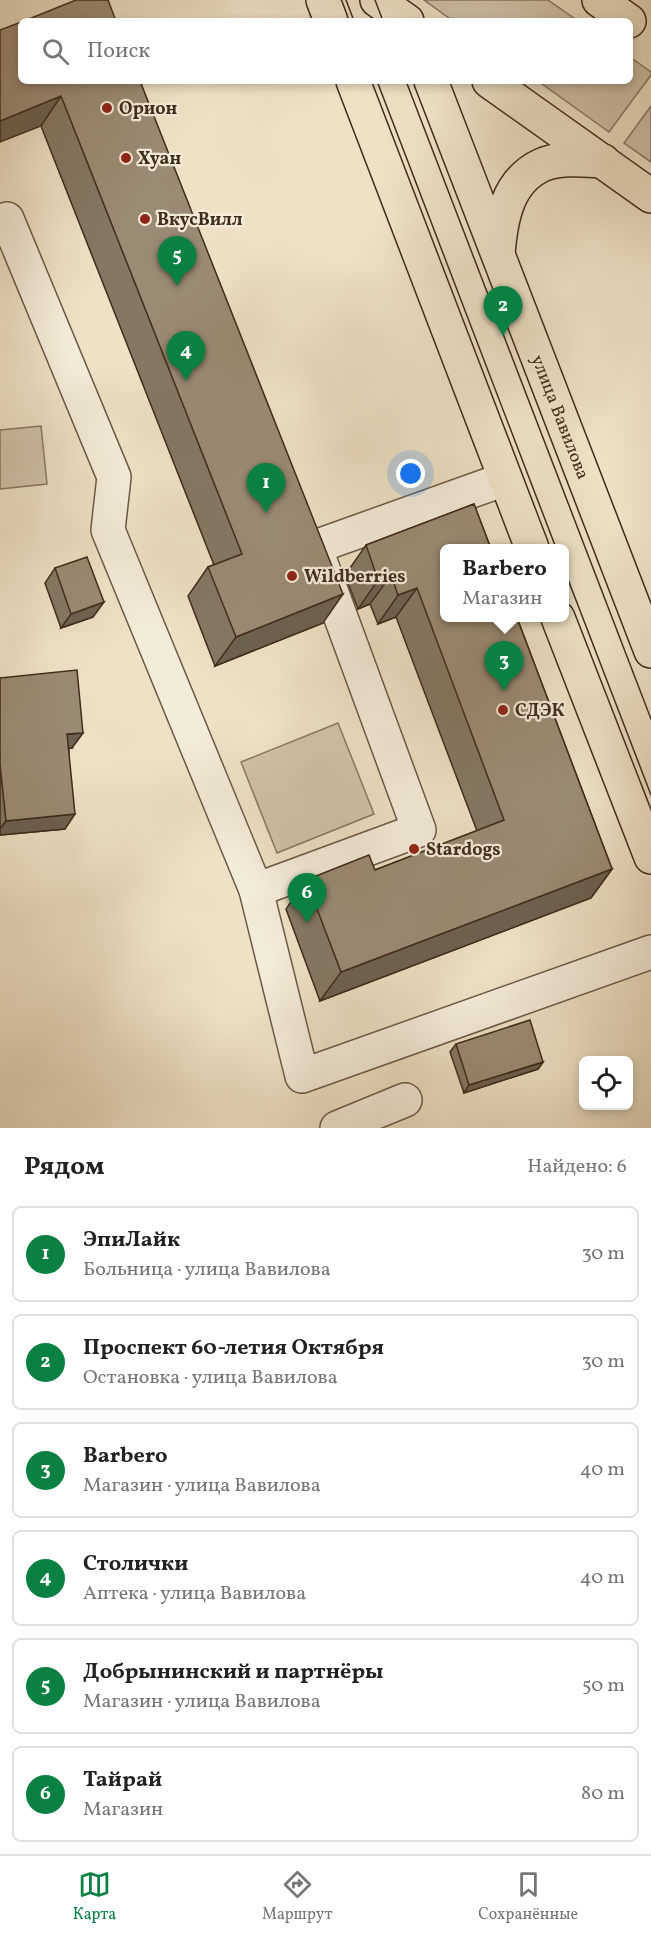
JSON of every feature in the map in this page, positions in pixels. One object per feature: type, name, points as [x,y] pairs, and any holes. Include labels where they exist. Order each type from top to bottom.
[{"type":"main road","points":[[323,0],[330,18]]},
{"type":"main road","points":[[377,0],[403,18]]},
{"type":"main road","points":[[400,0],[406,18]]},
{"type":"main road","points":[[599,0],[626,18]]},
{"type":"main road","points":[[633,23],[651,36]]},
{"type":"main road","points":[[354,84],[530,544]]},
{"type":"main road","name":"улица Вавилова","points":[[432,84],[651,651]]},
{"type":"main road","points":[[493,84],[651,196]]},
{"type":"main road","points":[[498,255],[500,223],[508,201],[521,181],[542,165],[566,160],[603,161]]},
{"type":"main road","points":[[560,622],[651,857]]},
{"type":"lane","points":[[0,222],[7,219],[114,477],[108,530],[256,890],[302,1076],[651,952]]},
{"type":"lane","points":[[256,890],[419,830],[315,547],[505,479]]},
{"type":"lane","points":[[337,1128],[405,1100]]},
{"type":"shaded area","points":[[424,0],[548,0],[574,18],[449,18]]},
{"type":"shaded area","points":[[633,59],[651,72],[609,132],[542,84],[633,84]]},
{"type":"shaded area","points":[[651,106],[651,162],[624,143]]},
{"type":"shaded area","points":[[41,426],[47,484],[0,489],[0,430]]},
{"type":"shaded area","points":[[338,723],[374,814],[277,853],[241,762]]},
{"type":"building","points":[[76,0],[108,0],[115,18],[31,18]]},
{"type":"building","points":[[18,23],[18,84],[141,84],[343,594],[236,637],[208,567],[242,554],[61,96],[0,121],[0,30]]},
{"type":"building","points":[[474,504],[489,544],[440,544],[440,622],[519,622],[612,869],[341,972],[306,880],[369,855],[375,870],[504,820],[417,588],[398,595],[391,575],[378,580],[366,545]]},
{"type":"building","points":[[87,557],[104,602],[71,614],[55,568]]},
{"type":"building","points":[[77,670],[83,733],[67,734],[75,814],[6,821],[0,765],[0,678]]},
{"type":"building","points":[[530,1020],[543,1062],[469,1085],[456,1044]]},
{"type":"tram line","points":[[346,0],[353,18]]},
{"type":"tram line","points":[[375,0],[382,18]]},
{"type":"tram line","points":[[378,84],[554,544]]},
{"type":"tram line","points":[[407,84],[651,719]]},
{"type":"tram line","points":[[569,582],[651,795]]},
{"type":"place","name":"Орион","points":[[107,108]]},
{"type":"place","name":"Хуан","points":[[126,158]]},
{"type":"place","name":"ВкусВилл","points":[[145,219]]},
{"type":"place","name":"Добрынинский и партнёры","points":[[177,286]]},
{"type":"place","name":"Проспект 60-летия Октября","points":[[503,336]]},
{"type":"place","name":"Столички","points":[[186,381]]},
{"type":"place","name":"ЭпиЛайк","points":[[266,513]]},
{"type":"place","name":"Wildberries","points":[[292,576]]},
{"type":"place","name":"Barbero","points":[[504,691]]},
{"type":"place","name":"СДЭК","points":[[503,710]]},
{"type":"place","name":"Stardogs","points":[[414,849]]},
{"type":"place","name":"Тайрай","points":[[307,923]]}]
